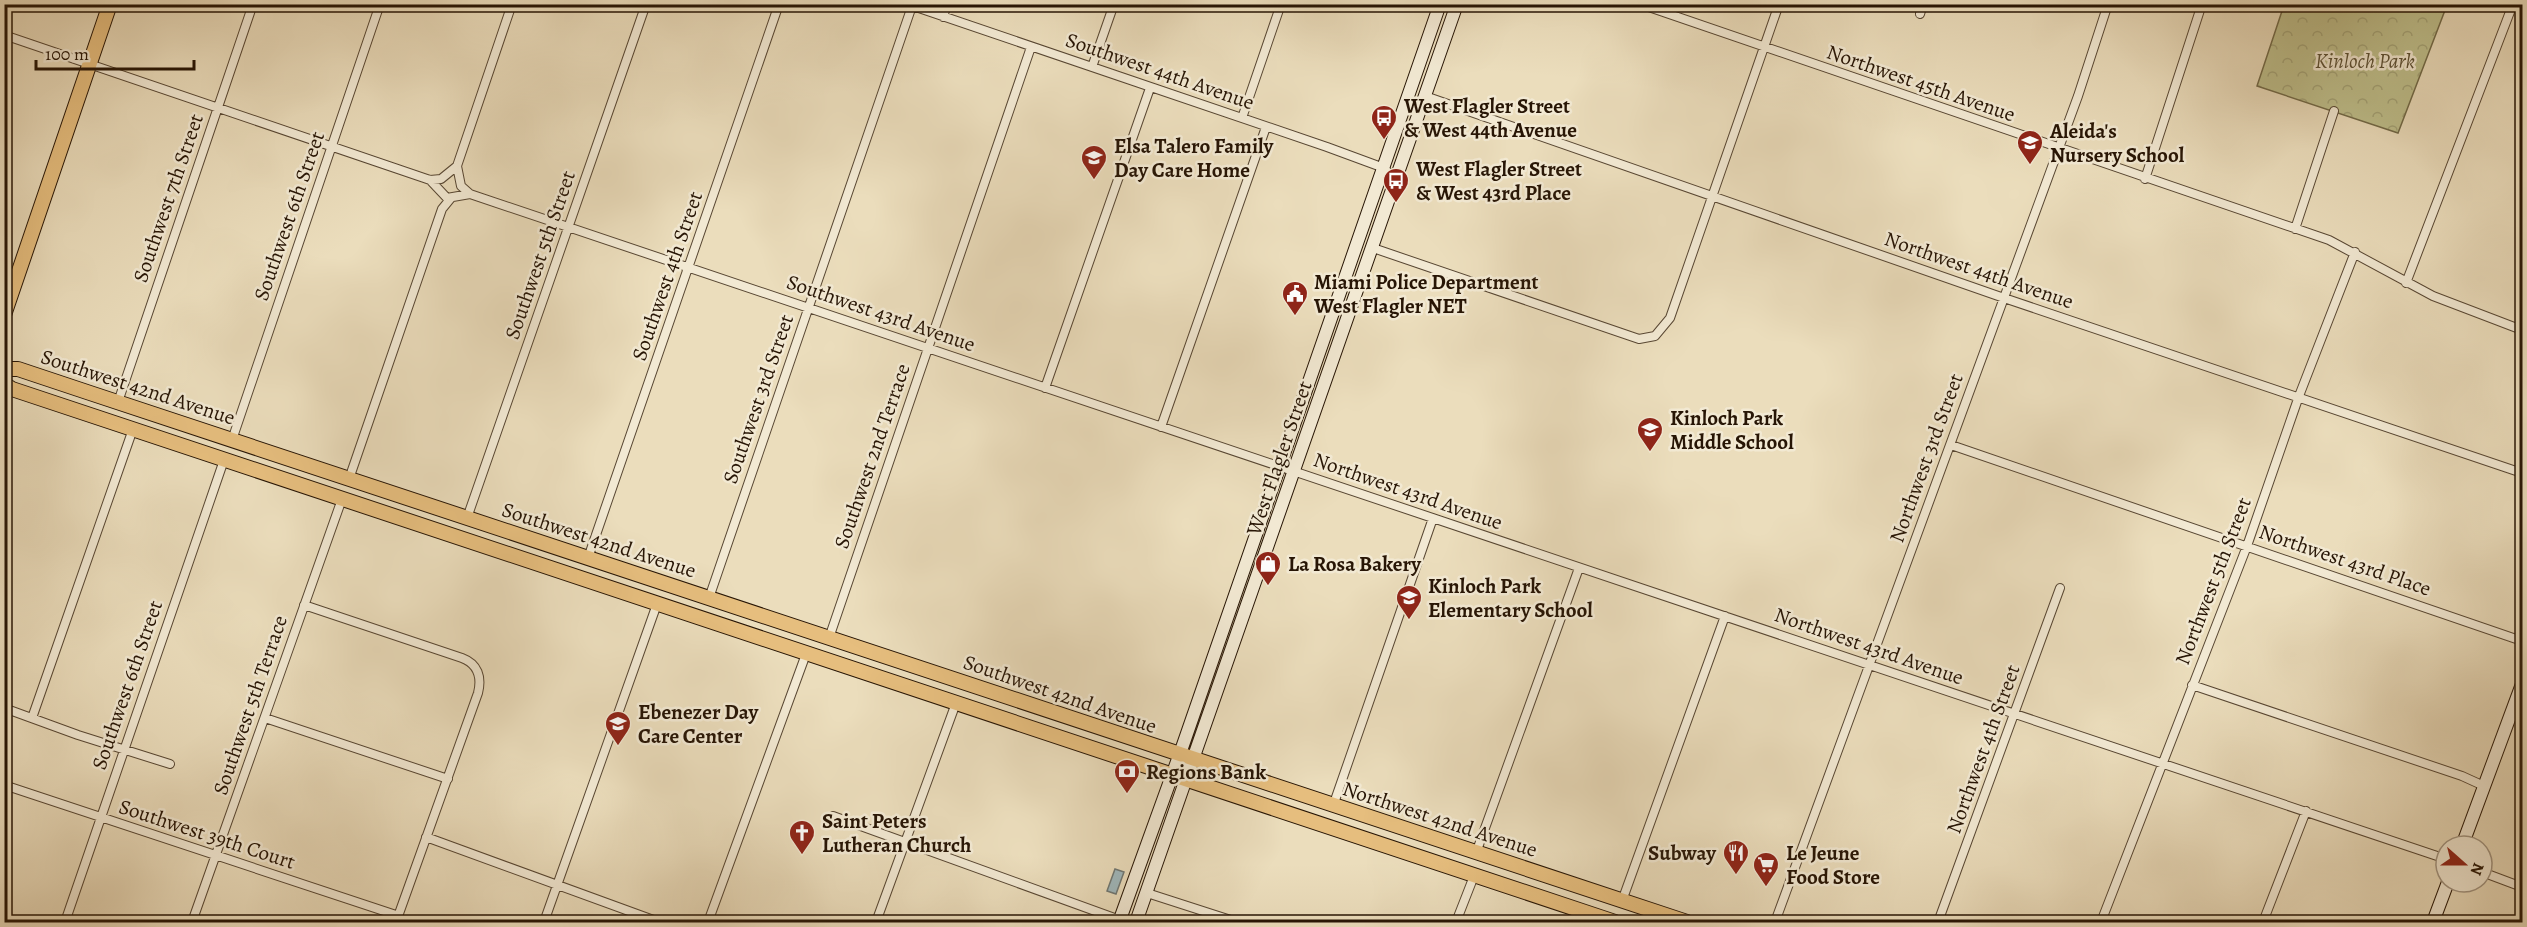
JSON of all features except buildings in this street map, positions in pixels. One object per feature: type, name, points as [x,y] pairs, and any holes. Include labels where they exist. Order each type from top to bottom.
[{"type":"main road","points":[[4,315],[110,4]]},
{"type":"main road","name":"West Flagler Street","points":[[1120,922],[1180,756],[1440,4]]},
{"type":"main road","name":"West Flagler Street","points":[[1136,922],[1457,4]]},
{"type":"main road","points":[[1419,68],[1425,96]]},
{"type":"main road","name":"Southwest 42nd Avenue","points":[[4,369],[18,369],[1180,756]]},
{"type":"main road","name":"Southwest 42nd Avenue","points":[[4,384],[12,389],[224,460],[1173,775]]},
{"type":"main road","points":[[349,479],[350,488],[369,508]]},
{"type":"main road","points":[[536,564],[550,554],[568,551]]},
{"type":"main road","points":[[802,653],[829,638]]},
{"type":"main road","points":[[915,690],[948,690],[963,683]]},
{"type":"main road","points":[[2466,834],[2523,684]]},
{"type":"main road","points":[[956,703],[968,695],[999,695]]},
{"type":"main road","name":"Northwest 42nd Avenue","points":[[1180,756],[1687,922]]},
{"type":"main road","name":"Northwest 42nd Avenue","points":[[1173,775],[1616,922]]},
{"type":"main road","points":[[1439,864],[1461,862],[1476,853]]},
{"type":"main road","points":[[2433,922],[2444,894]]},
{"type":"street","name":"Southwest 7th Street","points":[[117,402],[253,4]]},
{"type":"street","name":"Southwest 6th Street","points":[[231,440],[380,4]]},
{"type":"street","points":[[349,479],[442,209],[457,190],[457,166],[512,4]]},
{"type":"street","name":"Southwest 5th Street","points":[[467,518],[646,4]]},
{"type":"street","name":"Southwest 4th Street","points":[[588,558],[779,4]]},
{"type":"street","points":[[942,16],[947,4]]},
{"type":"street","points":[[1092,67],[1114,4]]},
{"type":"street","points":[[1242,118],[1281,4]]},
{"type":"street","name":"Northwest 45th Avenue","points":[[1640,4],[2295,229],[2355,252],[2406,283],[2433,296],[2522,327]]},
{"type":"street","points":[[1373,248],[1639,339],[1655,336],[1663,330],[1670,318],[1779,4]]},
{"type":"street","points":[[1920,14],[1923,4]]},
{"type":"street","name":"Northwest 3rd Street","points":[[1775,922],[2078,96],[2108,4]]},
{"type":"street","points":[[2145,178],[2202,4]]},
{"type":"street","points":[[2406,283],[2513,4]]},
{"type":"street","name":"Southwest 44th Avenue","points":[[909,5],[1384,168],[1396,181]]},
{"type":"street","name":"Southwest 3rd Street","points":[[709,598],[909,5]]},
{"type":"street","name":"Southwest 43rd Avenue","points":[[4,35],[430,180],[444,177],[457,190]]},
{"type":"street","name":"Southwest 2nd Terrace","points":[[829,638],[1031,47]]},
{"type":"street","points":[[1045,388],[1150,88]]},
{"type":"street","name":"Northwest 44th Avenue","points":[[1425,96],[2004,298],[2523,473]]},
{"type":"street","points":[[2295,229],[2334,111]]},
{"type":"street","points":[[1161,427],[1266,127]]},
{"type":"street","points":[[442,209],[440,192],[444,177],[457,166]]},
{"type":"street","name":"Southwest 43rd Avenue","points":[[430,180],[440,192],[457,190],[569,226],[1280,467]]},
{"type":"street","name":"Northwest 5th Street","points":[[2101,922],[2247,546],[2299,396],[2355,252]]},
{"type":"street","points":[[32,718],[133,429]]},
{"type":"street","name":"Northwest 43rd Place","points":[[1951,445],[2523,641]]},
{"type":"street","name":"Southwest 6th Street","points":[[65,922],[224,460]]},
{"type":"street","name":"Northwest 43rd Avenue","points":[[1280,467],[2434,855]]},
{"type":"street","name":"Southwest 5th Terrace","points":[[192,922],[342,499]]},
{"type":"street","points":[[1334,806],[1433,518]]},
{"type":"street","points":[[1476,853],[1579,568]]},
{"type":"street","name":"Northwest 4th Street","points":[[1938,922],[2060,588]]},
{"type":"street","points":[[544,922],[657,604]]},
{"type":"street","points":[[304,605],[462,658],[471,662],[477,671],[478,693],[397,919]]},
{"type":"street","points":[[1622,901],[1725,616]]},
{"type":"street","points":[[710,922],[802,653]]},
{"type":"street","points":[[2192,685],[2462,776],[2484,786]]},
{"type":"street","points":[[876,922],[956,703]]},
{"type":"street","points":[[4,708],[170,764]]},
{"type":"street","points":[[264,718],[448,779]]},
{"type":"street","name":"Southwest 39th Court","points":[[4,785],[397,919]]},
{"type":"street","points":[[2263,922],[2306,811]]},
{"type":"street","points":[[833,816],[1120,922]]},
{"type":"street","points":[[426,837],[659,922]]},
{"type":"street","points":[[1456,922],[1474,876]]},
{"type":"street","points":[[2494,876],[2523,887]]},
{"type":"street","points":[[1147,893],[1237,922]]},
{"type":"green space","name":"Kinloch Park","points":[[2284,5],[2447,5],[2398,133],[2257,86]]},
{"type":"water","points":[[1115,869],[1124,872],[1116,894],[1107,891]]},
{"type":"place","name":"West Flagler Street & West 44th Avenue","points":[[1384,141]]},
{"type":"place","name":"Aleida's Nursery School","points":[[2030,166]]},
{"type":"place","name":"Elsa Talero Family Day Care Home","points":[[1094,181]]},
{"type":"place","name":"West Flagler Street & West 43rd Place","points":[[1396,204]]},
{"type":"place","name":"Miami Police Department West Flagler NET","points":[[1295,317]]},
{"type":"place","name":"Kinloch Park Middle School","points":[[1650,453]]},
{"type":"place","name":"La Rosa Bakery","points":[[1268,587]]},
{"type":"place","name":"Kinloch Park Elementary School","points":[[1409,621]]},
{"type":"place","name":"Ebenezer Day Care Center","points":[[618,747]]},
{"type":"place","name":"Regions Bank","points":[[1127,795]]},
{"type":"place","name":"Saint Peters Lutheran Church","points":[[802,856]]},
{"type":"place","name":"Subway","points":[[1736,876]]},
{"type":"place","name":"Le Jeune Food Store","points":[[1766,888]]}]
